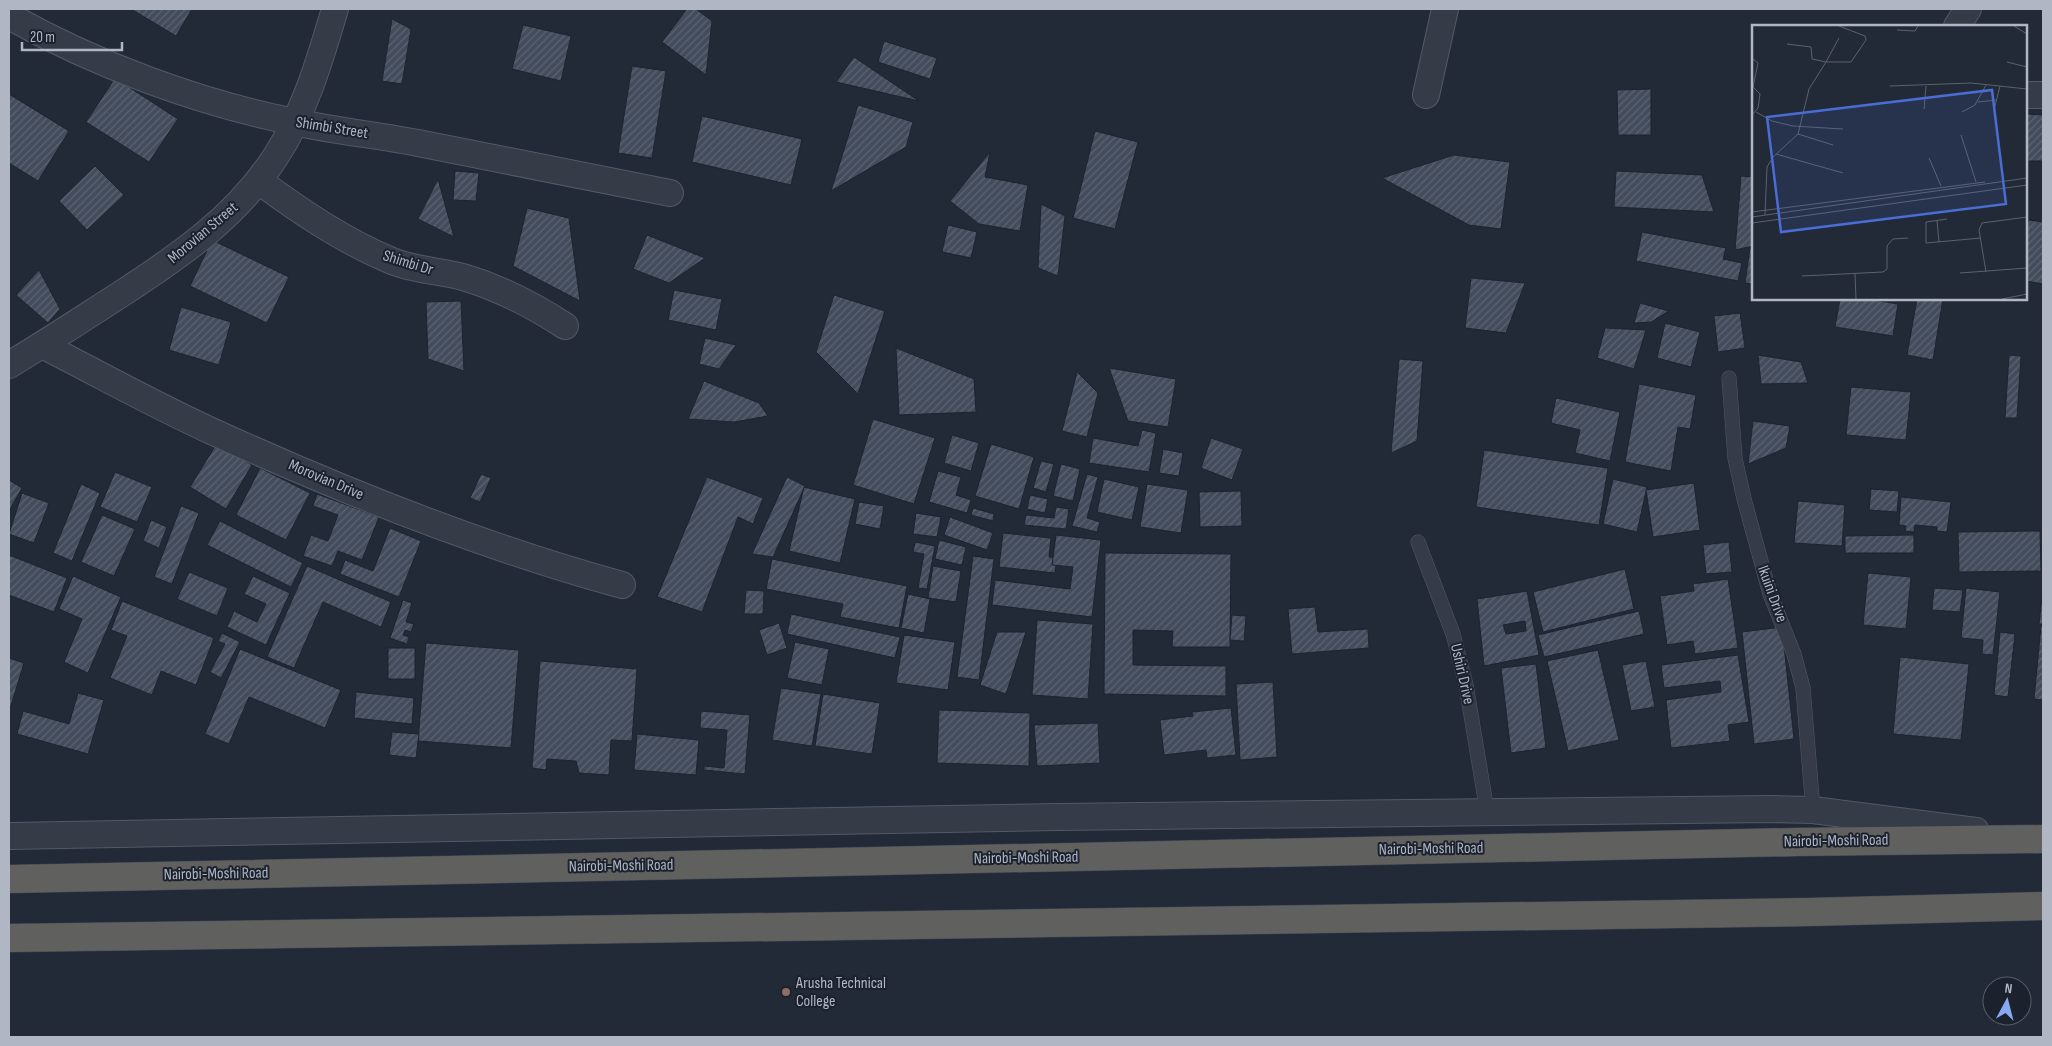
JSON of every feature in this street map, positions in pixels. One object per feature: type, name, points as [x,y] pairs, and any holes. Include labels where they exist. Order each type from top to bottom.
[{"type":"highway","name":"Nairobi-Moshi Road","points":[[9,879],[1757,842],[2040,839]]},
{"type":"highway","points":[[9,938],[1810,912],[2043,906]]},
{"type":"street","name":"Morovian Street","points":[[9,365],[185,252],[233,211],[259,181],[277,155],[295,122],[316,72],[336,9]]},
{"type":"street","points":[[1426,95],[1445,9]]},
{"type":"street","points":[[1958,25],[1968,9]]},
{"type":"street","name":"Shimbi Street","points":[[9,16],[44,36],[113,66],[223,105],[295,122],[420,143],[670,193]]},
{"type":"street","points":[[2027,95],[2043,95]]},
{"type":"street","name":"Shimbi Dr","points":[[259,181],[336,234],[386,258],[463,278],[506,292],[536,306],[565,326]]},
{"type":"street","name":"Morovian Drive","points":[[42,345],[217,433],[322,479],[500,549],[622,585]]},
{"type":"street","points":[[9,836],[306,829],[1487,812],[1813,810],[2040,839]]},
{"type":"lane","name":"Ikuini Drive","points":[[1729,378],[1736,458],[1744,499],[1770,594],[1794,654],[1803,688],[1813,810]]},
{"type":"lane","name":"Ushiri Drive","points":[[1418,542],[1453,634],[1466,685],[1487,812]]},
{"type":"building","points":[[131,9],[192,9],[176,36]]},
{"type":"building","points":[[687,9],[696,9],[712,21],[706,75],[662,42]]},
{"type":"building","points":[[392,19],[411,29],[402,84],[382,81]]},
{"type":"building","points":[[523,25],[571,36],[561,81],[512,69]]},
{"type":"building","points":[[884,41],[937,58],[930,79],[878,62]]},
{"type":"building","points":[[854,57],[919,101],[836,82]]},
{"type":"building","points":[[632,66],[666,71],[652,158],[618,153]]},
{"type":"building","points":[[115,78],[178,119],[149,162],[86,122]]},
{"type":"building","points":[[1651,89],[1651,135],[1618,135],[1617,90]]},
{"type":"building","points":[[9,94],[69,131],[38,181],[9,163]]},
{"type":"building","points":[[858,105],[913,122],[906,147],[831,191]]},
{"type":"building","points":[[2027,114],[2043,115],[2043,161],[2027,161]]},
{"type":"building","points":[[702,116],[802,139],[791,185],[692,162]]},
{"type":"building","points":[[1095,131],[1138,142],[1115,229],[1073,218]]},
{"type":"building","points":[[990,152],[985,177],[1028,185],[1020,231],[979,224],[950,201]]},
{"type":"building","points":[[1454,155],[1510,162],[1501,229],[1469,225],[1382,178]]},
{"type":"building","points":[[95,166],[124,195],[87,230],[59,201]]},
{"type":"building","points":[[455,171],[479,173],[476,201],[453,200]]},
{"type":"building","points":[[1616,171],[1702,175],[1714,212],[1614,207]]},
{"type":"building","points":[[1741,176],[1752,177],[1752,246],[1735,250]]},
{"type":"building","points":[[438,179],[454,237],[418,219]]},
{"type":"building","points":[[1041,204],[1065,216],[1058,276],[1038,268]]},
{"type":"building","points":[[527,208],[569,218],[580,301],[513,266]]},
{"type":"building","points":[[2029,220],[2043,222],[2043,284],[2027,281],[2027,224]]},
{"type":"building","points":[[948,225],[977,232],[971,258],[942,252]]},
{"type":"building","points":[[1642,232],[1726,248],[1723,259],[1742,263],[1738,281],[1636,261]]},
{"type":"building","points":[[647,235],[705,258],[669,283],[633,269]]},
{"type":"building","points":[[212,240],[289,277],[267,323],[190,286]]},
{"type":"building","points":[[1750,248],[1752,248],[1752,284],[1745,283]]},
{"type":"building","points":[[39,270],[60,309],[48,323],[16,295]]},
{"type":"building","points":[[1471,278],[1525,283],[1506,333],[1465,328]]},
{"type":"building","points":[[674,290],[722,299],[716,330],[668,320]]},
{"type":"building","points":[[834,295],[885,311],[858,394],[816,352]]},
{"type":"building","points":[[1840,300],[1874,300],[1898,304],[1893,336],[1835,327]]},
{"type":"building","points":[[1917,300],[1943,300],[1933,360],[1907,355]]},
{"type":"building","points":[[461,301],[464,371],[428,359],[426,302]]},
{"type":"building","points":[[1640,303],[1669,311],[1651,322],[1634,323]]},
{"type":"building","points":[[181,307],[231,322],[219,365],[169,350]]},
{"type":"building","points":[[1740,313],[1745,348],[1718,352],[1714,316]]},
{"type":"building","points":[[1665,323],[1700,332],[1691,367],[1657,358]]},
{"type":"building","points":[[1605,328],[1646,330],[1634,369],[1597,358]]},
{"type":"building","points":[[705,338],[736,345],[719,369],[699,364]]},
{"type":"building","points":[[896,348],[974,379],[976,412],[899,415]]},
{"type":"building","points":[[1758,355],[1801,362],[1808,383],[1761,384]]},
{"type":"building","points":[[2009,355],[2021,356],[2017,418],[2005,418]]},
{"type":"building","points":[[1399,359],[1423,361],[1417,441],[1391,453]]},
{"type":"building","points":[[1109,368],[1176,379],[1168,427],[1128,421]]},
{"type":"building","points":[[1077,372],[1098,393],[1087,437],[1062,431]]},
{"type":"building","points":[[704,381],[759,403],[768,416],[734,422],[688,419]]},
{"type":"building","points":[[1639,384],[1696,395],[1690,429],[1678,427],[1671,471],[1625,462]]},
{"type":"building","points":[[1851,387],[1911,392],[1906,440],[1846,435]]},
{"type":"building","points":[[1556,398],[1620,412],[1610,461],[1575,453],[1580,430],[1551,423]]},
{"type":"building","points":[[873,419],[935,438],[914,504],[853,485]]},
{"type":"building","points":[[1753,421],[1790,426],[1786,448],[1748,464]]},
{"type":"building","points":[[1142,430],[1156,433],[1149,472],[1089,463],[1093,438],[1138,446]]},
{"type":"building","points":[[952,435],[979,443],[971,471],[944,463]]},
{"type":"building","points":[[1211,438],[1243,449],[1232,480],[1201,468]]},
{"type":"building","points":[[217,443],[252,465],[226,509],[190,487]]},
{"type":"building","points":[[991,444],[1034,457],[1019,509],[975,496]]},
{"type":"building","points":[[1163,449],[1183,453],[1179,476],[1159,473]]},
{"type":"building","points":[[1484,450],[1608,468],[1599,525],[1476,507]]},
{"type":"building","points":[[1041,461],[1054,464],[1046,492],[1033,488]]},
{"type":"building","points":[[1061,464],[1080,469],[1073,501],[1053,496]]},
{"type":"building","points":[[260,468],[310,493],[286,540],[236,515]]},
{"type":"building","points":[[938,471],[961,477],[956,495],[971,500],[967,513],[929,502]]},
{"type":"building","points":[[115,472],[152,487],[137,522],[100,507]]},
{"type":"building","points":[[481,474],[491,478],[480,502],[470,498]]},
{"type":"building","points":[[1087,474],[1098,477],[1087,518],[1100,522],[1097,532],[1072,526]]},
{"type":"building","points":[[707,477],[763,498],[753,524],[738,517],[702,612],[657,597]]},
{"type":"building","points":[[787,477],[805,486],[773,557],[752,554]]},
{"type":"building","points":[[1104,479],[1139,487],[1132,520],[1097,512]]},
{"type":"building","points":[[1613,479],[1647,487],[1637,532],[1603,524]]},
{"type":"building","points":[[9,480],[22,488],[9,511]]},
{"type":"building","points":[[1694,483],[1700,530],[1653,537],[1646,490]]},
{"type":"building","points":[[81,484],[100,493],[72,561],[53,553]]},
{"type":"building","points":[[1147,484],[1188,490],[1181,533],[1140,527]]},
{"type":"building","points":[[804,487],[855,499],[840,563],[789,551]]},
{"type":"building","points":[[1871,489],[1899,491],[1897,512],[1869,510]]},
{"type":"building","points":[[1241,491],[1242,526],[1200,527],[1199,492]]},
{"type":"building","points":[[22,493],[49,503],[34,543],[9,534]]},
{"type":"building","points":[[317,494],[379,517],[362,560],[338,551],[332,566],[303,556],[311,535],[328,541],[338,515],[313,506]]},
{"type":"building","points":[[1030,495],[1048,499],[1045,513],[1027,509]]},
{"type":"building","points":[[1901,497],[1951,502],[1947,532],[1937,531],[1937,527],[1915,525],[1914,532],[1905,531],[1906,526],[1899,525]]},
{"type":"building","points":[[1798,501],[1845,505],[1842,546],[1794,543]]},
{"type":"building","points":[[859,502],[884,506],[880,529],[855,524]]},
{"type":"building","points":[[181,506],[199,513],[172,584],[154,577]]},
{"type":"building","points":[[1056,507],[1069,509],[1066,529],[1024,525],[1026,515],[1054,518]]},
{"type":"building","points":[[973,508],[994,514],[993,521],[971,515]]},
{"type":"building","points":[[916,513],[941,517],[937,537],[913,534]]},
{"type":"building","points":[[102,515],[135,529],[114,576],[81,562]]},
{"type":"building","points":[[950,517],[993,533],[987,550],[944,535]]},
{"type":"building","points":[[151,520],[167,527],[159,548],[143,541]]},
{"type":"building","points":[[220,521],[303,563],[291,587],[207,545]]},
{"type":"building","points":[[390,528],[421,541],[399,597],[340,574],[345,560],[373,571]]},
{"type":"building","points":[[2040,531],[2041,571],[1959,572],[1958,532]]},
{"type":"building","points":[[1003,533],[1051,538],[1049,557],[1057,558],[1055,573],[999,567]]},
{"type":"building","points":[[1056,535],[1101,540],[1092,617],[992,605],[995,580],[1070,589],[1073,567],[1052,565]]},
{"type":"building","points":[[1914,535],[1914,553],[1845,553],[1845,536]]},
{"type":"building","points":[[939,540],[966,547],[962,565],[935,559]]},
{"type":"building","points":[[915,542],[935,546],[927,589],[918,588],[924,554],[913,552]]},
{"type":"building","points":[[1729,542],[1732,572],[1706,574],[1703,545]]},
{"type":"building","points":[[1105,553],[1231,554],[1230,647],[1172,647],[1173,631],[1133,630],[1133,665],[1226,666],[1226,696],[1104,694]]},
{"type":"building","points":[[9,555],[67,578],[54,612],[9,595]]},
{"type":"building","points":[[973,556],[994,559],[979,680],[957,677]]},
{"type":"building","points":[[772,559],[907,586],[899,628],[840,617],[843,604],[766,589]]},
{"type":"building","points":[[307,566],[391,602],[381,627],[323,602],[294,668],[267,657]]},
{"type":"building","points":[[933,566],[961,571],[956,602],[928,598]]},
{"type":"building","points":[[1625,569],[1634,609],[1543,632],[1533,592]]},
{"type":"building","points":[[189,572],[228,588],[217,616],[177,599]]},
{"type":"building","points":[[1868,573],[1911,577],[1906,629],[1863,625]]},
{"type":"building","points":[[73,576],[121,597],[88,673],[64,662],[82,619],[59,609]]},
{"type":"building","points":[[253,576],[290,593],[266,645],[227,627],[234,611],[257,622],[266,604],[244,594]]},
{"type":"building","points":[[1728,579],[1738,648],[1695,654],[1693,641],[1667,645],[1660,596],[1694,591],[1693,584]]},
{"type":"building","points":[[1934,588],[1963,590],[1960,612],[1932,610]]},
{"type":"building","points":[[1966,588],[2000,592],[1993,655],[1982,654],[1983,640],[1961,638]]},
{"type":"building","points":[[746,590],[764,591],[763,614],[744,614]]},
{"type":"building","points":[[1527,591],[1539,655],[1484,666],[1477,599]],"holes":[[[1525,621],[1526,631],[1506,634],[1503,625]]]},
{"type":"building","points":[[908,594],[930,599],[924,633],[901,628]]},
{"type":"building","points":[[2042,598],[2043,624],[2039,624]]},
{"type":"building","points":[[403,600],[412,603],[406,622],[414,624],[411,632],[405,630],[403,635],[409,637],[407,644],[390,638]]},
{"type":"building","points":[[122,601],[214,638],[196,685],[161,671],[152,695],[110,678],[127,636],[111,630]]},
{"type":"building","points":[[1315,607],[1318,632],[1368,629],[1369,648],[1292,654],[1288,609]]},
{"type":"building","points":[[1639,611],[1644,634],[1544,657],[1538,635]]},
{"type":"building","points":[[791,614],[900,637],[895,658],[787,634]]},
{"type":"building","points":[[1232,615],[1246,616],[1244,641],[1230,640]]},
{"type":"building","points":[[1037,620],[1093,624],[1088,699],[1032,695]]},
{"type":"building","points":[[779,623],[787,648],[767,655],[759,630]]},
{"type":"building","points":[[2041,626],[2043,626],[2043,700],[2034,699]]},
{"type":"building","points":[[1782,627],[1794,739],[1754,744],[1742,632]]},
{"type":"building","points":[[997,632],[1026,632],[1006,694],[980,685]]},
{"type":"building","points":[[2000,632],[2015,634],[2008,697],[1994,695]]},
{"type":"building","points":[[222,633],[240,642],[221,678],[210,672],[225,644],[218,641]]},
{"type":"building","points":[[904,635],[955,642],[948,690],[896,683]]},
{"type":"building","points":[[795,642],[829,649],[822,685],[787,678]]},
{"type":"building","points":[[426,643],[519,650],[511,748],[418,741]]},
{"type":"building","points":[[388,648],[415,648],[415,679],[388,679]]},
{"type":"building","points":[[240,649],[341,690],[325,728],[249,697],[229,744],[205,734]]},
{"type":"building","points":[[1598,650],[1619,740],[1568,751],[1547,661]]},
{"type":"building","points":[[1738,655],[1749,722],[1728,725],[1730,741],[1671,748],[1666,700],[1721,692],[1720,681],[1664,688],[1661,665]]},
{"type":"building","points":[[1900,657],[1969,664],[1961,740],[1893,734]]},
{"type":"building","points":[[9,658],[24,663],[10,709],[9,708]]},
{"type":"building","points":[[540,661],[637,669],[632,741],[611,740],[609,775],[579,773],[576,761],[547,759],[546,770],[532,768]]},
{"type":"building","points":[[1646,661],[1655,707],[1631,711],[1622,665]]},
{"type":"building","points":[[1536,664],[1546,748],[1511,753],[1501,668]]},
{"type":"building","points":[[1273,682],[1277,757],[1240,760],[1236,684]]},
{"type":"building","points":[[781,688],[821,694],[812,746],[772,740]]},
{"type":"building","points":[[356,692],[414,698],[412,724],[354,718]]},
{"type":"building","points":[[78,693],[104,700],[88,754],[17,734],[23,711],[69,724]]},
{"type":"building","points":[[823,694],[880,703],[872,754],[815,746]]},
{"type":"building","points":[[1231,708],[1236,755],[1207,758],[1206,750],[1164,755],[1160,720],[1193,716],[1192,712]]},
{"type":"building","points":[[939,710],[1030,713],[1029,766],[937,763]]},
{"type":"building","points":[[701,711],[750,715],[745,774],[704,770],[704,766],[724,768],[727,730],[700,728]]},
{"type":"building","points":[[1098,723],[1100,763],[1037,766],[1034,725]]},
{"type":"building","points":[[392,732],[419,734],[416,758],[389,755]]},
{"type":"building","points":[[637,734],[699,740],[696,775],[634,770]]},
{"type":"place","name":"Arusha Technical College","points":[[786,992]]}]
